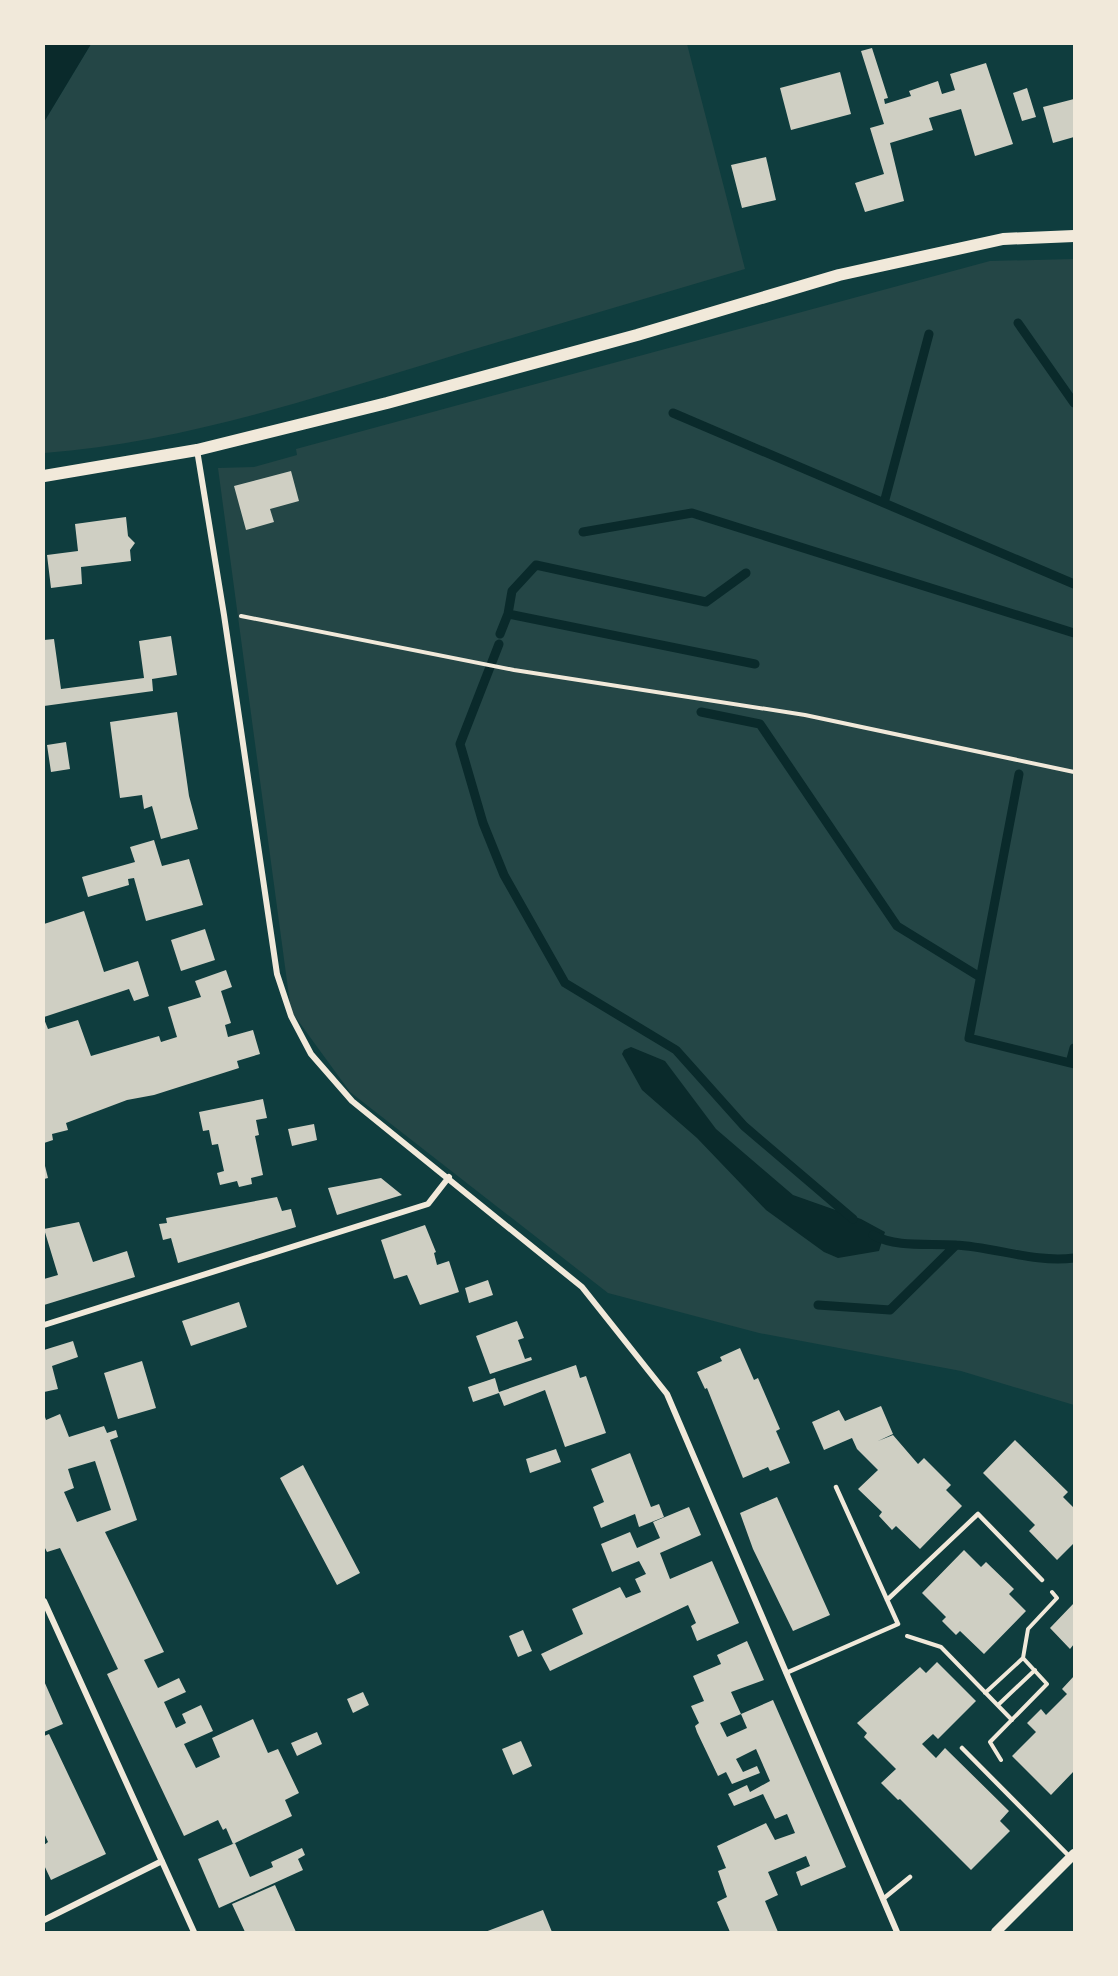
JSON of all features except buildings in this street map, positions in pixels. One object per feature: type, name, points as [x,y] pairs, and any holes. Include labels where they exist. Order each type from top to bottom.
[{"type":"main road","points":[[44,476],[197,450],[535,363],[839,275],[1002,239],[1074,236]]},
{"type":"street","points":[[197,450],[277,974],[291,1016],[311,1054],[352,1101],[449,1177],[582,1287],[667,1394],[897,1932]]},
{"type":"street","points":[[44,1325],[428,1204],[449,1177]]},
{"type":"street","points":[[44,1601],[194,1932]]},
{"type":"street","points":[[996,1932],[1073,1856]]},
{"type":"street","points":[[44,1920],[162,1861]]},
{"type":"lane","points":[[786,1673],[898,1624],[836,1487]]},
{"type":"lane","points":[[887,1600],[978,1514],[1042,1580]]},
{"type":"lane","points":[[962,1748],[1073,1856]]},
{"type":"lane","points":[[883,1899],[910,1877]]},
{"type":"path","points":[[224,615],[514,670],[805,715],[1074,772]]},
{"type":"path","points":[[985,1693],[1023,1658],[1028,1629],[1057,1598],[1042,1580]]},
{"type":"path","points":[[886,1629],[941,1647],[1011,1720]]},
{"type":"path","points":[[1006,1770],[990,1742],[1047,1684],[1023,1658]]},
{"type":"path","points":[[998,1705],[1035,1670]]},
{"type":"shaded area","points":[[44,44],[91,44],[44,122]]},
{"type":"shaded area","points":[[91,44],[687,44],[745,269],[282,407],[188,431],[92,448],[44,453],[44,122]]},
{"type":"shaded area","points":[[1074,259],[1074,1405],[961,1371],[759,1333],[608,1293],[350,1092],[291,1011],[218,468],[254,467],[297,455],[296,449],[990,261]]},
{"type":"shaded area","points":[[631,1047],[665,1061],[716,1129],[793,1195],[861,1219],[885,1232],[879,1251],[838,1258],[824,1252],[766,1210],[697,1138],[642,1090],[622,1054],[624,1050]]},
{"type":"waterway","points":[[1018,323],[1074,403]]},
{"type":"waterway","points":[[884,503],[929,334]]},
{"type":"waterway","points":[[673,413],[1074,584]]},
{"type":"waterway","points":[[583,532],[692,513],[1074,633]]},
{"type":"waterway","points":[[508,614],[512,591],[536,565],[706,602],[746,573]]},
{"type":"waterway","points":[[500,634],[508,614],[755,664]]},
{"type":"waterway","points":[[499,644],[460,744],[483,823],[504,875],[565,983],[676,1050],[744,1126],[853,1219]]},
{"type":"waterway","points":[[701,712],[760,724],[897,926],[980,977]]},
{"type":"waterway","points":[[1019,774],[969,1038],[1070,1063]]},
{"type":"waterway","points":[[1074,1048],[1070,1063],[1074,1064]]},
{"type":"waterway","points":[[873,1235],[892,1242],[970,1246],[1029,1257],[1074,1258]]},
{"type":"waterway","points":[[818,1305],[890,1310],[956,1245]]}]
